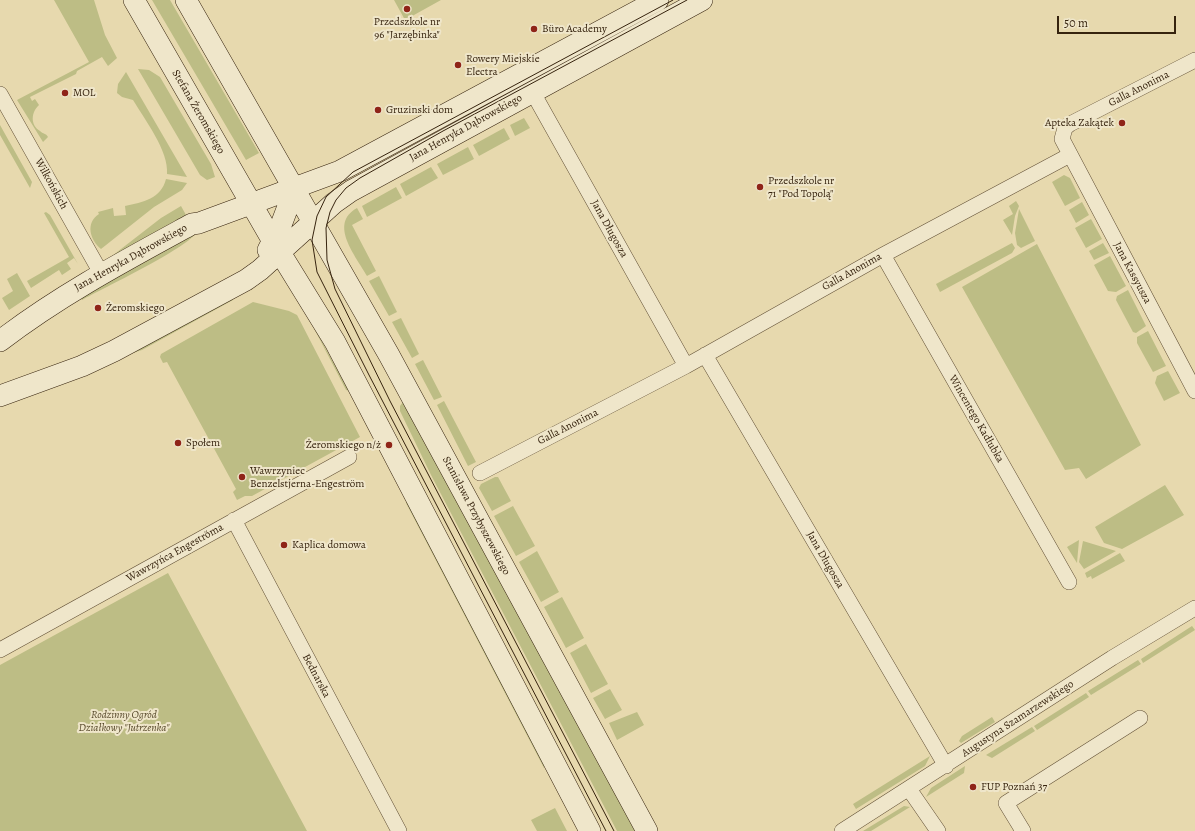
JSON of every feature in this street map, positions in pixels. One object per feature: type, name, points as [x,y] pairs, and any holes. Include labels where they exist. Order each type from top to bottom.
[{"type":"main road","name":"Stefana Żeromskiego","points":[[134,0],[272,239]]},
{"type":"main road","points":[[186,0],[299,195]]},
{"type":"main road","name":"Jana Henryka Dąbrowskiego","points":[[0,341],[47,306],[101,273],[192,224],[199,223],[252,204],[299,195],[340,171],[658,0]]},
{"type":"main road","name":"Jana Henryka Dąbrowskiego","points":[[272,239],[314,221],[335,202],[351,192],[532,91],[702,0]]},
{"type":"main road","name":"Jana Henryka Dąbrowskiego","points":[[0,396],[82,366],[114,351],[246,280],[299,195]]},
{"type":"main road","name":"Stanisława Przybyszewskiego","points":[[299,195],[402,378],[466,500],[647,831]]},
{"type":"main road","points":[[272,239],[348,367],[590,831]]},
{"type":"main road","points":[[246,280],[258,276],[273,275],[285,278],[302,288]]},
{"type":"street","name":"Galla Anonima","points":[[480,473],[686,366],[883,255],[1070,155],[1062,139],[1065,128],[1070,124],[1195,60]]},
{"type":"street","name":"Jana Długosza","points":[[532,91],[686,366]]},
{"type":"street","name":"Wilkońskich","points":[[0,94],[101,273]]},
{"type":"street","name":"Jana Kassyusza","points":[[1070,155],[1195,391]]},
{"type":"street","name":"Wincentego Kadłubka","points":[[883,255],[1069,582]]},
{"type":"street","name":"Jana Długosza","points":[[705,355],[946,766]]},
{"type":"street","name":"Wawrzyńca Engeströma","points":[[0,650],[349,457]]},
{"type":"street","name":"Bednarska","points":[[234,520],[399,831]]},
{"type":"street","name":"Augustyna Szamarzewskiego","points":[[842,831],[946,766],[1112,658],[1195,608]]},
{"type":"street","points":[[1023,831],[1006,803],[1140,718]]},
{"type":"street","points":[[910,789],[938,831]]},
{"type":"green space","points":[[54,0],[94,0],[105,35],[117,58],[108,66],[102,57],[77,71],[76,74],[30,97],[32,101],[35,99],[39,105],[34,111],[33,122],[41,132],[48,137],[43,142],[17,100],[89,62]]},
{"type":"green space","points":[[152,0],[170,0],[259,153],[246,160]]},
{"type":"green space","points":[[394,0],[441,0],[405,20]]},
{"type":"green space","points":[[138,69],[149,70],[160,77],[211,164],[215,177],[207,180],[200,175]]},
{"type":"green space","points":[[126,72],[187,177],[167,174],[167,165],[164,156],[150,126],[133,100],[122,97],[117,93],[118,84]]},
{"type":"green space","points":[[524,118],[530,128],[515,136],[510,125]]},
{"type":"green space","points":[[0,125],[32,182],[30,188],[0,135]]},
{"type":"green space","points":[[504,128],[510,139],[479,156],[473,145]]},
{"type":"green space","points":[[468,147],[474,159],[443,175],[437,164]]},
{"type":"green space","points":[[431,167],[438,178],[406,196],[400,184]]},
{"type":"green space","points":[[1064,175],[1070,178],[1080,198],[1065,206],[1052,182]]},
{"type":"green space","points":[[166,179],[187,183],[182,190],[154,207],[101,249],[94,241],[91,232],[92,222],[99,214],[98,212],[113,208],[114,216],[126,215],[125,206],[145,201],[156,195],[164,186]]},
{"type":"green space","points":[[396,187],[402,198],[367,217],[362,206]]},
{"type":"green space","points":[[1016,201],[1019,206],[1015,216],[1012,235],[1003,220],[1013,214],[1009,206]]},
{"type":"green space","points":[[1082,202],[1089,215],[1076,223],[1069,210]]},
{"type":"green space","points":[[181,206],[186,215],[112,256],[161,218]]},
{"type":"green space","points":[[357,208],[363,219],[352,225],[376,271],[367,276],[351,250],[345,231],[345,223],[349,215]]},
{"type":"green space","points":[[1019,209],[1035,241],[1021,248],[1017,245],[1015,233]]},
{"type":"green space","points":[[46,212],[50,215],[78,264],[74,258],[67,263],[71,269],[62,275],[59,270],[31,288],[27,281],[69,257],[44,213]]},
{"type":"green space","points":[[1091,219],[1102,239],[1086,248],[1075,228]]},
{"type":"green space","points":[[196,233],[177,248],[143,268],[82,300],[80,297]]},
{"type":"green space","points":[[1012,243],[1015,248],[1012,253],[940,292],[936,284]]},
{"type":"green space","points":[[1103,243],[1109,253],[1094,260],[1089,251]]},
{"type":"green space","points":[[1037,244],[1141,445],[1086,479],[1079,468],[1065,470],[962,287]]},
{"type":"green space","points":[[1110,256],[1126,286],[1116,292],[1108,291],[1094,265]]},
{"type":"green space","points":[[17,273],[30,296],[9,310],[2,298],[13,291],[7,279]]},
{"type":"green space","points":[[379,276],[397,312],[389,316],[369,281]]},
{"type":"green space","points":[[1128,290],[1146,326],[1136,333],[1133,332],[1116,300],[1117,296]]},
{"type":"green space","points":[[231,295],[233,300],[142,350],[106,362]]},
{"type":"green space","points":[[253,302],[289,311],[297,315],[360,437],[252,496],[245,496],[237,500],[233,492],[236,489],[167,362],[163,363],[160,357],[161,354]]},
{"type":"green space","points":[[305,311],[349,391],[346,390]]},
{"type":"green space","points":[[401,318],[419,354],[412,358],[392,322]]},
{"type":"green space","points":[[1148,331],[1166,366],[1153,372],[1137,343],[1137,337]]},
{"type":"green space","points":[[423,360],[442,397],[434,400],[415,364]]},
{"type":"green space","points":[[1168,371],[1180,393],[1164,401],[1155,383],[1157,376]]},
{"type":"green space","points":[[444,401],[476,462],[468,466],[437,405]]},
{"type":"green space","points":[[403,402],[638,831],[617,831],[431,475],[400,411],[400,406]]},
{"type":"green space","points":[[498,477],[511,501],[492,511],[479,488],[481,484]]},
{"type":"green space","points":[[1165,485],[1184,515],[1122,549],[1104,543],[1095,527]]},
{"type":"green space","points":[[407,501],[544,765],[544,768],[406,503]]},
{"type":"green space","points":[[513,506],[535,546],[516,556],[494,516]]},
{"type":"green space","points":[[1079,540],[1077,563],[1067,547]]},
{"type":"green space","points":[[1083,541],[1116,551],[1084,569],[1079,562]]},
{"type":"green space","points":[[537,551],[559,592],[541,602],[519,562]]},
{"type":"green space","points":[[1120,553],[1125,561],[1092,579],[1091,576],[1087,578],[1085,573]]},
{"type":"green space","name":"Rodzinny Ogród Działkowy \"Jutrzenka\"","points":[[168,573],[307,831],[0,831],[0,665]]},
{"type":"green space","points":[[562,597],[584,638],[566,648],[544,607]]},
{"type":"green space","points":[[1192,626],[1195,630],[1143,663],[1141,659]]},
{"type":"green space","points":[[586,644],[608,684],[591,693],[570,653]]},
{"type":"green space","points":[[1138,660],[1141,664],[1091,695],[1088,691]]},
{"type":"green space","points":[[610,689],[622,710],[605,719],[593,698]]},
{"type":"green space","points":[[1086,693],[1089,697],[1037,730],[1034,726]]},
{"type":"green space","points":[[637,712],[644,725],[617,740],[609,723]]},
{"type":"green space","points":[[992,717],[995,722],[961,743],[959,741],[962,736]]},
{"type":"green space","points":[[1032,727],[1035,731],[992,758],[986,755]]},
{"type":"green space","points":[[930,756],[925,766],[856,809],[853,804]]},
{"type":"green space","points":[[965,766],[964,773],[926,797],[931,788]]},
{"type":"green space","points":[[904,806],[910,807],[871,831],[863,831]]},
{"type":"green space","points":[[555,808],[567,831],[537,831],[531,820]]},
{"type":"tram line","points":[[606,831],[317,272],[312,240],[317,216],[326,197],[353,172],[673,0]]},
{"type":"tram line","points":[[614,831],[390,401],[335,289],[327,260],[326,228],[330,212],[336,200],[346,188],[360,178],[443,131],[687,0]]},
{"type":"place","name":"Przedszkole nr 96 \"Jarzębinka\"","points":[[407,9]]},
{"type":"place","name":"Büro Academy","points":[[534,29]]},
{"type":"place","name":"Rowery Miejskie Electra","points":[[458,65]]},
{"type":"place","name":"MOL","points":[[65,93]]},
{"type":"place","name":"Gruzinski dom","points":[[378,110]]},
{"type":"place","name":"Apteka Zakątek","points":[[1122,123]]},
{"type":"place","name":"Przedszkole nr 71 \"Pod Topolą\"","points":[[760,187]]},
{"type":"place","name":"Żeromskiego","points":[[98,308]]},
{"type":"place","name":"Społem","points":[[178,443]]},
{"type":"place","name":"Żeromskiego n/ż","points":[[389,445]]},
{"type":"place","name":"Wawrzyniec Benzelstjerna-Engeström","points":[[242,477]]},
{"type":"place","name":"Kaplica domowa","points":[[284,545]]},
{"type":"place","name":"FUP Poznań 37","points":[[973,787]]}]
